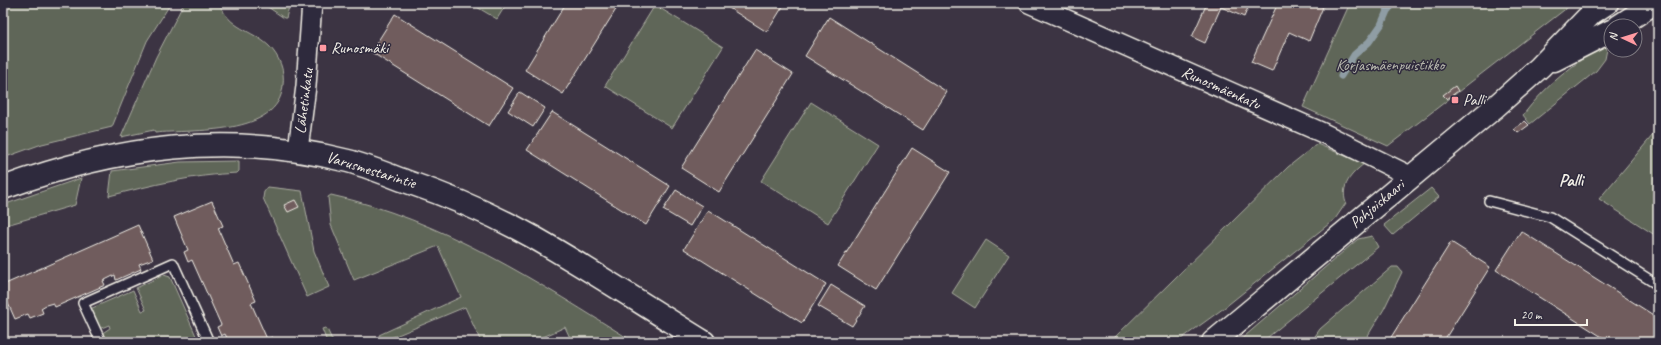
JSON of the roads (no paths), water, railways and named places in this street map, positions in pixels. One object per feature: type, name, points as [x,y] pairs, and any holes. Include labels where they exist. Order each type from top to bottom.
[{"type":"street","name":"Lähetinkatu","points":[[298,150],[306,86],[312,3]]},
{"type":"street","name":"Runosmäenkatu","points":[[1029,3],[1323,134],[1410,176]]},
{"type":"street","name":"Pohjoiskaari","points":[[1213,342],[1540,67],[1592,13],[1606,3]]},
{"type":"street","points":[[1631,18],[1654,3]]},
{"type":"street","name":"Pohjoiskaari","points":[[1540,67],[1603,35]]},
{"type":"street","name":"Varusmestarintie","points":[[3,188],[81,163],[144,150],[219,144],[298,150],[350,161],[454,198],[533,237],[704,342]]},
{"type":"lane","points":[[1489,201],[1550,217],[1658,284]]},
{"type":"lane","points":[[101,342],[83,303],[173,263],[209,342]]},
{"type":"waterway","points":[[1341,76],[1354,55],[1369,42],[1381,25],[1387,11],[1394,3]]},
{"type":"place","name":"Runosmäki","points":[[323,48]]},
{"type":"place","name":"Palli","points":[[1455,100]]},
{"type":"district","name":"Palli","points":[[1571,180]]},
{"type":"park label","name":"Korjasmäenpuistikko","points":[[1390,65]]}]
